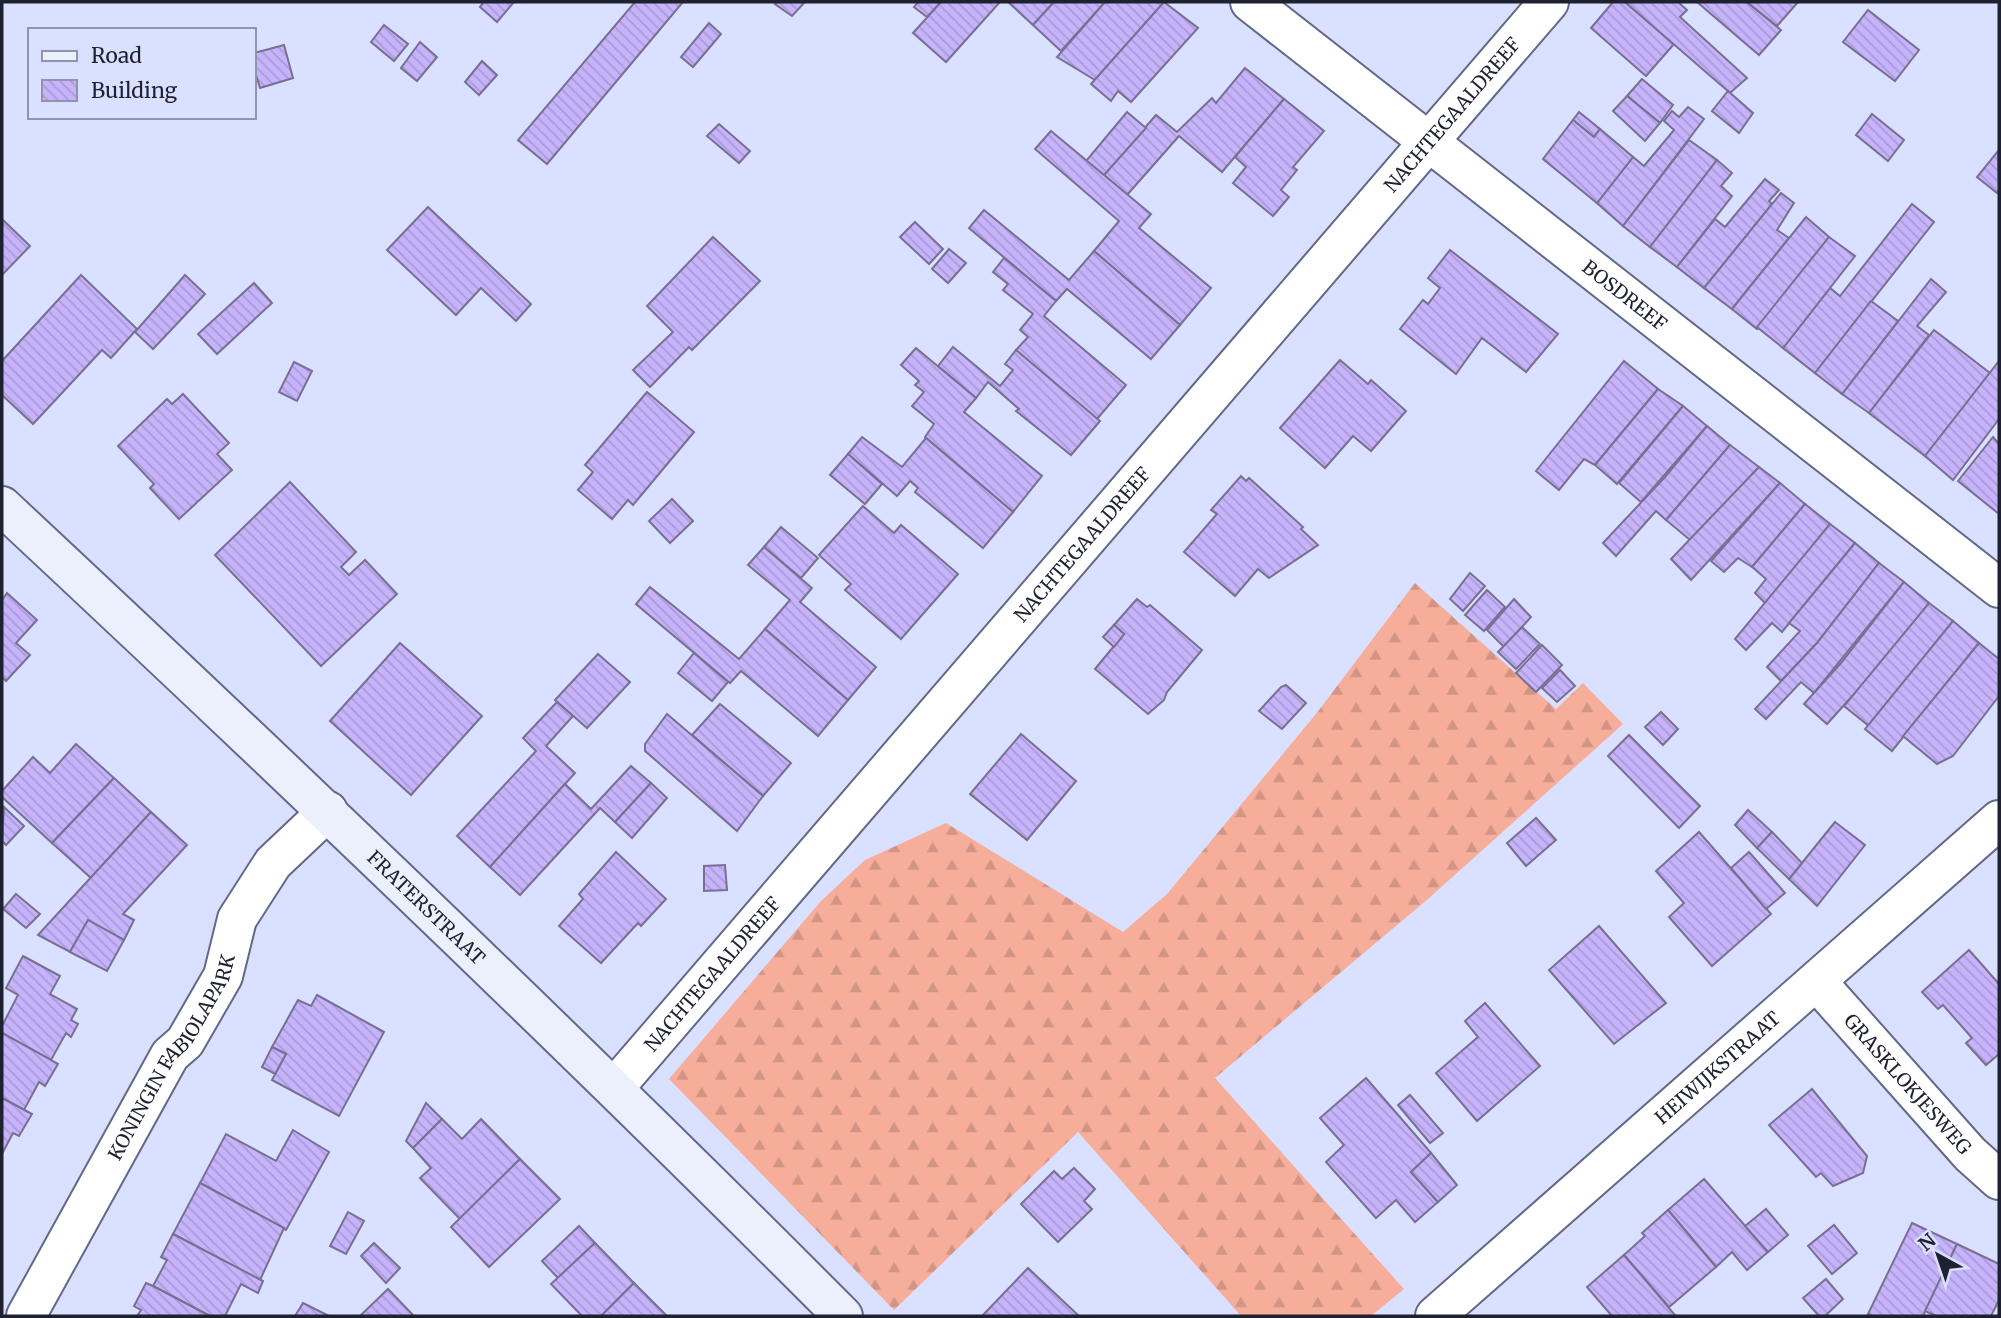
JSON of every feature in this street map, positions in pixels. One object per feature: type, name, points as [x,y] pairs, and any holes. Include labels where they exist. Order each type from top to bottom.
[{"type":"street","name":"BOSDREEF","points":[[1250,2],[1999,588]]},
{"type":"street","name":"NACHTEGAALDREEF","points":[[615,1087],[1549,2]]},
{"type":"street","name":"FRATERSTRAAT","points":[[2,506],[328,811],[615,1087],[843,1316]]},
{"type":"street","name":"KONINGIN FABIOLAPARK","points":[[26,1316],[170,1055],[185,1042],[223,976],[237,919],[273,863],[328,811]]},
{"type":"street","name":"HEIWIJKSTRAAT","points":[[1435,1316],[1818,983],[1999,820]]},
{"type":"street","name":"GRASKLOKJESWEG","points":[[1818,983],[1970,1154],[1999,1180]]},
{"type":"green space","points":[[1415,583],[1556,709],[1583,683],[1623,724],[1428,899],[1215,1078],[1404,1289],[1371,1316],[1241,1316],[1078,1132],[894,1310],[669,1079],[821,901],[865,860],[946,823],[1123,932],[1167,894],[1316,714]]},
{"type":"building","points":[[484,2],[514,2],[497,22],[480,7]]},
{"type":"building","points":[[635,2],[683,2],[547,164],[518,140]]},
{"type":"building","points":[[805,2],[792,16],[775,4]]},
{"type":"building","points":[[918,2],[941,2],[927,17],[914,7]]},
{"type":"building","points":[[941,2],[1000,2],[946,62],[913,33]]},
{"type":"building","points":[[1008,2],[1054,2],[1033,25]]},
{"type":"building","points":[[1054,2],[1105,2],[1061,51],[1033,25]]},
{"type":"building","points":[[1105,2],[1164,2],[1095,80],[1057,57]]},
{"type":"building","points":[[1164,2],[1198,28],[1131,102],[1118,91],[1111,101],[1091,84]]},
{"type":"building","points":[[1613,2],[1625,2],[1674,44],[1646,76],[1591,28]]},
{"type":"building","points":[[1625,2],[1678,2],[1687,10],[1680,17],[1747,78],[1730,93]]},
{"type":"building","points":[[1697,2],[1747,2],[1781,30],[1759,55]]},
{"type":"building","points":[[1747,2],[1798,2],[1777,26]]},
{"type":"building","points":[[1868,10],[1919,50],[1895,81],[1843,42]]},
{"type":"building","points":[[709,23],[721,34],[693,67],[681,57]]},
{"type":"building","points":[[384,25],[408,44],[394,61],[371,42]]},
{"type":"building","points":[[420,42],[437,57],[417,81],[401,68]]},
{"type":"building","points":[[284,45],[293,78],[260,88],[256,75],[256,52]]},
{"type":"building","points":[[482,61],[497,75],[479,95],[465,82]]},
{"type":"building","points":[[1245,68],[1284,99],[1222,172],[1179,136],[1127,195],[1104,175],[1156,115],[1177,132],[1212,98],[1216,103]]},
{"type":"building","points":[[1642,79],[1673,105],[1660,123],[1627,96]]},
{"type":"building","points":[[1728,91],[1753,113],[1739,133],[1712,111]]},
{"type":"building","points":[[1627,96],[1660,123],[1645,141],[1613,111]]},
{"type":"building","points":[[1284,99],[1324,131],[1293,167],[1297,170],[1281,190],[1289,197],[1273,216],[1233,183],[1246,167],[1235,157]]},
{"type":"building","points":[[1688,107],[1704,119],[1623,226],[1597,203],[1633,157],[1644,166],[1674,130],[1664,121],[1672,111],[1679,117]]},
{"type":"building","points":[[1127,112],[1146,128],[1104,175],[1086,161]]},
{"type":"building","points":[[1579,112],[1600,129],[1594,137],[1573,120]]},
{"type":"building","points":[[1872,114],[1904,140],[1888,161],[1856,135]]},
{"type":"building","points":[[1573,120],[1594,137],[1600,129],[1633,157],[1597,203],[1543,159]]},
{"type":"building","points":[[719,124],[750,151],[739,163],[707,136]]},
{"type":"building","points":[[1051,131],[1151,214],[1139,228],[1211,288],[1180,325],[1094,251],[1119,221],[1035,149]]},
{"type":"building","points":[[1689,140],[1717,160],[1650,247],[1623,226]]},
{"type":"building","points":[[1998,151],[1999,190],[1997,193],[1977,177]]},
{"type":"building","points":[[1717,160],[1732,173],[1721,186],[1732,196],[1677,267],[1650,247]]},
{"type":"building","points":[[1765,179],[1779,190],[1769,201],[1772,204],[1704,288],[1677,267],[1715,219],[1725,227]]},
{"type":"building","points":[[1781,193],[1794,203],[1777,230],[1789,238],[1732,309],[1704,288]]},
{"type":"building","points":[[1912,204],[1934,222],[1815,373],[1783,348],[1830,288],[1840,296]]},
{"type":"building","points":[[428,207],[531,304],[516,321],[481,288],[456,315],[387,250]]},
{"type":"building","points":[[984,210],[1069,280],[1094,251],[1180,325],[1151,359],[1067,289],[1056,301],[969,228]]},
{"type":"building","points":[[1806,217],[1829,237],[1757,329],[1732,309]]},
{"type":"building","points":[[2,219],[30,246],[2,275]]},
{"type":"building","points":[[915,222],[943,249],[929,264],[900,237]]},
{"type":"building","points":[[713,237],[760,281],[692,350],[689,347],[650,387],[633,370],[673,332],[647,306]]},
{"type":"building","points":[[1829,237],[1855,256],[1783,348],[1757,327]]},
{"type":"building","points":[[949,249],[966,263],[948,283],[932,269]]},
{"type":"building","points":[[1450,250],[1558,334],[1526,372],[1482,338],[1456,374],[1400,329],[1423,300],[1428,304],[1440,288],[1428,278]]},
{"type":"building","points":[[1004,258],[1056,301],[1044,316],[1126,385],[1097,419],[1016,350],[1028,337],[1020,330],[1033,314],[1003,290],[1008,284],[993,272]]},
{"type":"building","points":[[81,275],[137,329],[111,358],[102,350],[33,424],[2,395],[2,361]]},
{"type":"building","points":[[185,275],[205,294],[153,349],[135,332]]},
{"type":"building","points":[[1931,279],[1946,292],[1917,326],[1929,335],[1869,413],[1842,394]]},
{"type":"building","points":[[254,283],[272,303],[217,354],[198,334]]},
{"type":"building","points":[[1871,301],[1898,321],[1842,394],[1815,373]]},
{"type":"building","points":[[1934,330],[1990,373],[1925,456],[1869,413]]},
{"type":"building","points":[[953,347],[1000,386],[1013,370],[1005,364],[1016,350],[1100,421],[1071,455],[1016,411],[1019,409],[988,382],[976,398],[938,366]]},
{"type":"building","points":[[916,348],[976,398],[964,412],[1042,476],[1013,512],[925,437],[934,424],[912,406],[924,392],[915,385],[919,381],[901,365]]},
{"type":"building","points":[[1340,360],[1368,384],[1371,380],[1406,411],[1371,451],[1353,436],[1325,468],[1280,428]]},
{"type":"building","points":[[1624,361],[1658,389],[1595,465],[1584,459],[1559,490],[1536,471]]},
{"type":"building","points":[[1999,361],[1999,419],[1953,480],[1925,456]]},
{"type":"building","points":[[294,362],[312,371],[297,401],[279,392]]},
{"type":"building","points":[[1658,389],[1683,406],[1617,484],[1595,465]]},
{"type":"building","points":[[647,392],[694,432],[633,505],[628,500],[612,519],[578,490],[593,472],[585,465]]},
{"type":"building","points":[[183,394],[229,443],[217,454],[232,470],[179,519],[150,488],[154,484],[118,446],[167,399],[172,404]]},
{"type":"building","points":[[1683,406],[1707,426],[1641,502],[1619,483]]},
{"type":"building","points":[[1707,426],[1730,445],[1666,520],[1656,511],[1616,556],[1603,543],[1665,477]]},
{"type":"building","points":[[862,437],[902,467],[926,438],[1013,512],[983,548],[915,492],[918,488],[910,481],[897,496],[848,454]]},
{"type":"building","points":[[1993,437],[1999,444],[1999,514],[1958,481]]},
{"type":"building","points":[[1730,445],[1759,467],[1690,540],[1666,520]]},
{"type":"building","points":[[848,454],[882,484],[865,504],[830,475]]},
{"type":"building","points":[[1759,467],[1780,483],[1691,580],[1671,559]]},
{"type":"building","points":[[1241,476],[1246,481],[1249,478],[1303,527],[1301,529],[1318,545],[1269,578],[1258,569],[1235,596],[1184,552],[1217,514],[1211,510]]},
{"type":"building","points":[[290,482],[356,552],[341,567],[349,575],[365,560],[397,594],[321,666],[215,555]]},
{"type":"building","points":[[1780,483],[1805,504],[1752,567],[1738,558],[1724,572],[1711,561]]},
{"type":"building","points":[[672,499],[693,521],[670,543],[649,521]]},
{"type":"building","points":[[1805,504],[1830,524],[1767,605],[1755,593],[1766,579],[1752,567]]},
{"type":"building","points":[[863,506],[894,533],[901,525],[958,574],[901,639],[845,590],[851,584],[819,555]]},
{"type":"building","points":[[1830,524],[1855,543],[1782,632],[1772,623],[1746,650],[1735,639]]},
{"type":"building","points":[[781,527],[818,558],[801,578],[764,547]]},
{"type":"building","points":[[1855,543],[1879,563],[1817,643],[1781,681],[1767,667],[1800,631],[1789,623]]},
{"type":"building","points":[[764,547],[812,588],[800,602],[876,667],[848,700],[765,629],[790,600],[748,565]]},
{"type":"building","points":[[1879,563],[1904,582],[1814,693],[1801,682],[1766,719],[1755,709],[1817,643]]},
{"type":"building","points":[[1470,573],[1485,586],[1463,611],[1450,599]]},
{"type":"building","points":[[1904,582],[1929,603],[1874,672],[1827,724],[1804,704],[1841,663]]},
{"type":"building","points":[[650,587],[739,659],[765,629],[848,700],[818,736],[741,671],[730,683],[636,604]]},
{"type":"building","points":[[1487,590],[1505,607],[1484,631],[1465,615]]},
{"type":"building","points":[[7,593],[37,620],[16,643],[30,655],[6,681],[2,677],[2,600]]},
{"type":"building","points":[[1137,599],[1147,607],[1150,605],[1202,650],[1167,692],[1164,700],[1148,714],[1095,669],[1124,634],[1114,625]]},
{"type":"building","points":[[1514,599],[1531,617],[1504,647],[1487,630]]},
{"type":"building","points":[[1929,603],[1953,621],[1869,726],[1844,706]]},
{"type":"building","points":[[1953,621],[1979,643],[1892,751],[1865,729]]},
{"type":"building","points":[[1114,625],[1124,634],[1114,647],[1103,637]]},
{"type":"building","points":[[1522,627],[1540,644],[1516,669],[1498,652]]},
{"type":"building","points":[[400,643],[482,716],[411,795],[330,721]]},
{"type":"building","points":[[1979,643],[1999,659],[1999,696],[1953,756],[1937,764],[1903,736]]},
{"type":"building","points":[[1542,645],[1562,665],[1536,692],[1516,673]]},
{"type":"building","points":[[694,653],[728,682],[712,701],[678,673]]},
{"type":"building","points":[[598,654],[630,682],[587,728],[555,700]]},
{"type":"building","points":[[1560,670],[1575,686],[1557,702],[1542,688]]},
{"type":"building","points":[[1286,685],[1306,703],[1282,729],[1259,711]]},
{"type":"building","points":[[557,702],[573,716],[546,746],[575,773],[490,867],[457,836],[536,751],[523,738]]},
{"type":"building","points":[[720,704],[791,763],[763,796],[692,735]]},
{"type":"building","points":[[1661,712],[1678,729],[1663,745],[1645,727]]},
{"type":"building","points":[[667,714],[763,796],[737,831],[645,751],[645,744]]},
{"type":"building","points":[[1021,734],[1076,781],[1027,840],[970,794]]},
{"type":"building","points":[[1629,735],[1700,806],[1679,828],[1608,756]]},
{"type":"building","points":[[76,744],[114,778],[52,843],[2,797],[2,791],[33,757],[50,773]]},
{"type":"building","points":[[631,766],[651,783],[615,822],[600,808],[520,895],[490,867],[565,784],[591,809]]},
{"type":"building","points":[[114,778],[151,812],[91,878],[52,843]]},
{"type":"building","points":[[651,783],[667,798],[632,838],[615,822]]},
{"type":"building","points":[[4,807],[24,826],[6,845],[2,841]]},
{"type":"building","points":[[1748,810],[1772,832],[1757,848],[1735,825]]},
{"type":"building","points":[[151,812],[187,845],[123,914],[134,920],[124,940],[88,920],[70,952],[38,935]]},
{"type":"building","points":[[1536,818],[1556,840],[1526,866],[1507,843]]},
{"type":"building","points":[[1835,822],[1865,845],[1817,906],[1789,879]]},
{"type":"building","points":[[1699,832],[1771,914],[1712,966],[1669,917],[1684,903],[1656,871]]},
{"type":"building","points":[[1772,832],[1802,863],[1789,879],[1757,848]]},
{"type":"building","points":[[616,852],[666,899],[641,926],[638,923],[601,963],[559,926],[583,899],[579,894]]},
{"type":"building","points":[[1749,852],[1785,893],[1766,909],[1731,868]]},
{"type":"building","points":[[725,865],[727,890],[704,891],[704,866]]},
{"type":"building","points":[[16,894],[40,914],[26,928],[3,909]]},
{"type":"building","points":[[88,920],[124,940],[107,971],[70,952]]},
{"type":"building","points":[[1599,926],[1666,1003],[1614,1044],[1549,970]]},
{"type":"building","points":[[1969,950],[1999,984],[1999,1054],[1986,1065],[1966,1043],[1972,1038],[1943,1005],[1938,1009],[1922,992]]},
{"type":"building","points":[[23,956],[60,976],[50,994],[77,1009],[71,1020],[78,1024],[71,1037],[66,1033],[51,1060],[2,1033],[2,1026],[18,995],[6,988]]},
{"type":"building","points":[[317,995],[384,1032],[339,1116],[272,1080],[286,1054],[272,1047],[298,1000],[311,1006]]},
{"type":"building","points":[[1485,1003],[1540,1066],[1477,1121],[1436,1073],[1478,1037],[1465,1021]]},
{"type":"building","points":[[2,1033],[58,1064],[45,1086],[39,1082],[24,1110],[2,1098]]},
{"type":"building","points":[[272,1047],[286,1054],[275,1074],[262,1067]]},
{"type":"building","points":[[1366,1078],[1431,1153],[1411,1172],[1438,1202],[1415,1222],[1396,1200],[1376,1218],[1326,1162],[1344,1145],[1320,1118]]},
{"type":"building","points":[[1812,1089],[1867,1156],[1863,1173],[1833,1186],[1821,1173],[1816,1177],[1769,1125]]},
{"type":"building","points":[[1410,1095],[1443,1133],[1430,1143],[1398,1105]]},
{"type":"building","points":[[2,1098],[32,1114],[19,1136],[13,1133],[2,1154]]},
{"type":"building","points":[[426,1103],[442,1119],[413,1148],[406,1141]]},
{"type":"building","points":[[442,1119],[462,1139],[481,1119],[520,1159],[460,1219],[420,1178],[431,1168],[413,1148]]},
{"type":"building","points":[[293,1130],[329,1152],[286,1230],[200,1183],[226,1134],[276,1161]]},
{"type":"building","points":[[1431,1153],[1457,1185],[1438,1202],[1411,1172]]},
{"type":"building","points":[[520,1159],[560,1199],[489,1267],[451,1227]]},
{"type":"building","points":[[1074,1168],[1095,1189],[1084,1201],[1092,1209],[1058,1242],[1021,1204],[1054,1171],[1062,1179]]},
{"type":"building","points":[[1704,1179],[1768,1252],[1747,1270],[1732,1252],[1716,1267],[1668,1210]]},
{"type":"building","points":[[200,1183],[284,1228],[260,1280],[173,1234]]},
{"type":"building","points":[[1766,1209],[1788,1235],[1768,1252],[1745,1226]]},
{"type":"building","points":[[1668,1210],[1716,1267],[1669,1307],[1624,1255],[1645,1236],[1642,1233]]},
{"type":"building","points":[[348,1212],[364,1221],[346,1254],[330,1246]]},
{"type":"building","points":[[1912,1223],[1957,1244],[1923,1316],[1872,1316],[1868,1314]]},
{"type":"building","points":[[1834,1225],[1857,1253],[1832,1274],[1808,1246]]},
{"type":"building","points":[[579,1226],[595,1243],[558,1278],[542,1261]]},
{"type":"building","points":[[173,1234],[263,1281],[258,1293],[241,1284],[225,1316],[210,1316],[153,1286],[167,1260],[161,1257]]},
{"type":"building","points":[[374,1243],[400,1268],[386,1283],[361,1256]]},
{"type":"building","points":[[595,1243],[634,1283],[601,1316],[582,1316],[551,1284]]},
{"type":"building","points":[[1957,1244],[1999,1264],[1999,1300],[1991,1316],[1936,1316],[1925,1311]]},
{"type":"building","points":[[1624,1255],[1675,1316],[1612,1316],[1587,1287]]},
{"type":"building","points":[[1028,1268],[1079,1316],[982,1316]]},
{"type":"building","points":[[1826,1279],[1843,1299],[1825,1316],[1819,1316],[1803,1298]]},
{"type":"building","points":[[146,1283],[210,1316],[137,1316],[141,1310],[134,1306]]},
{"type":"building","points":[[634,1283],[667,1316],[601,1316]]},
{"type":"building","points":[[388,1289],[414,1316],[360,1316]]},
{"type":"building","points":[[303,1303],[329,1316],[295,1316]]}]
